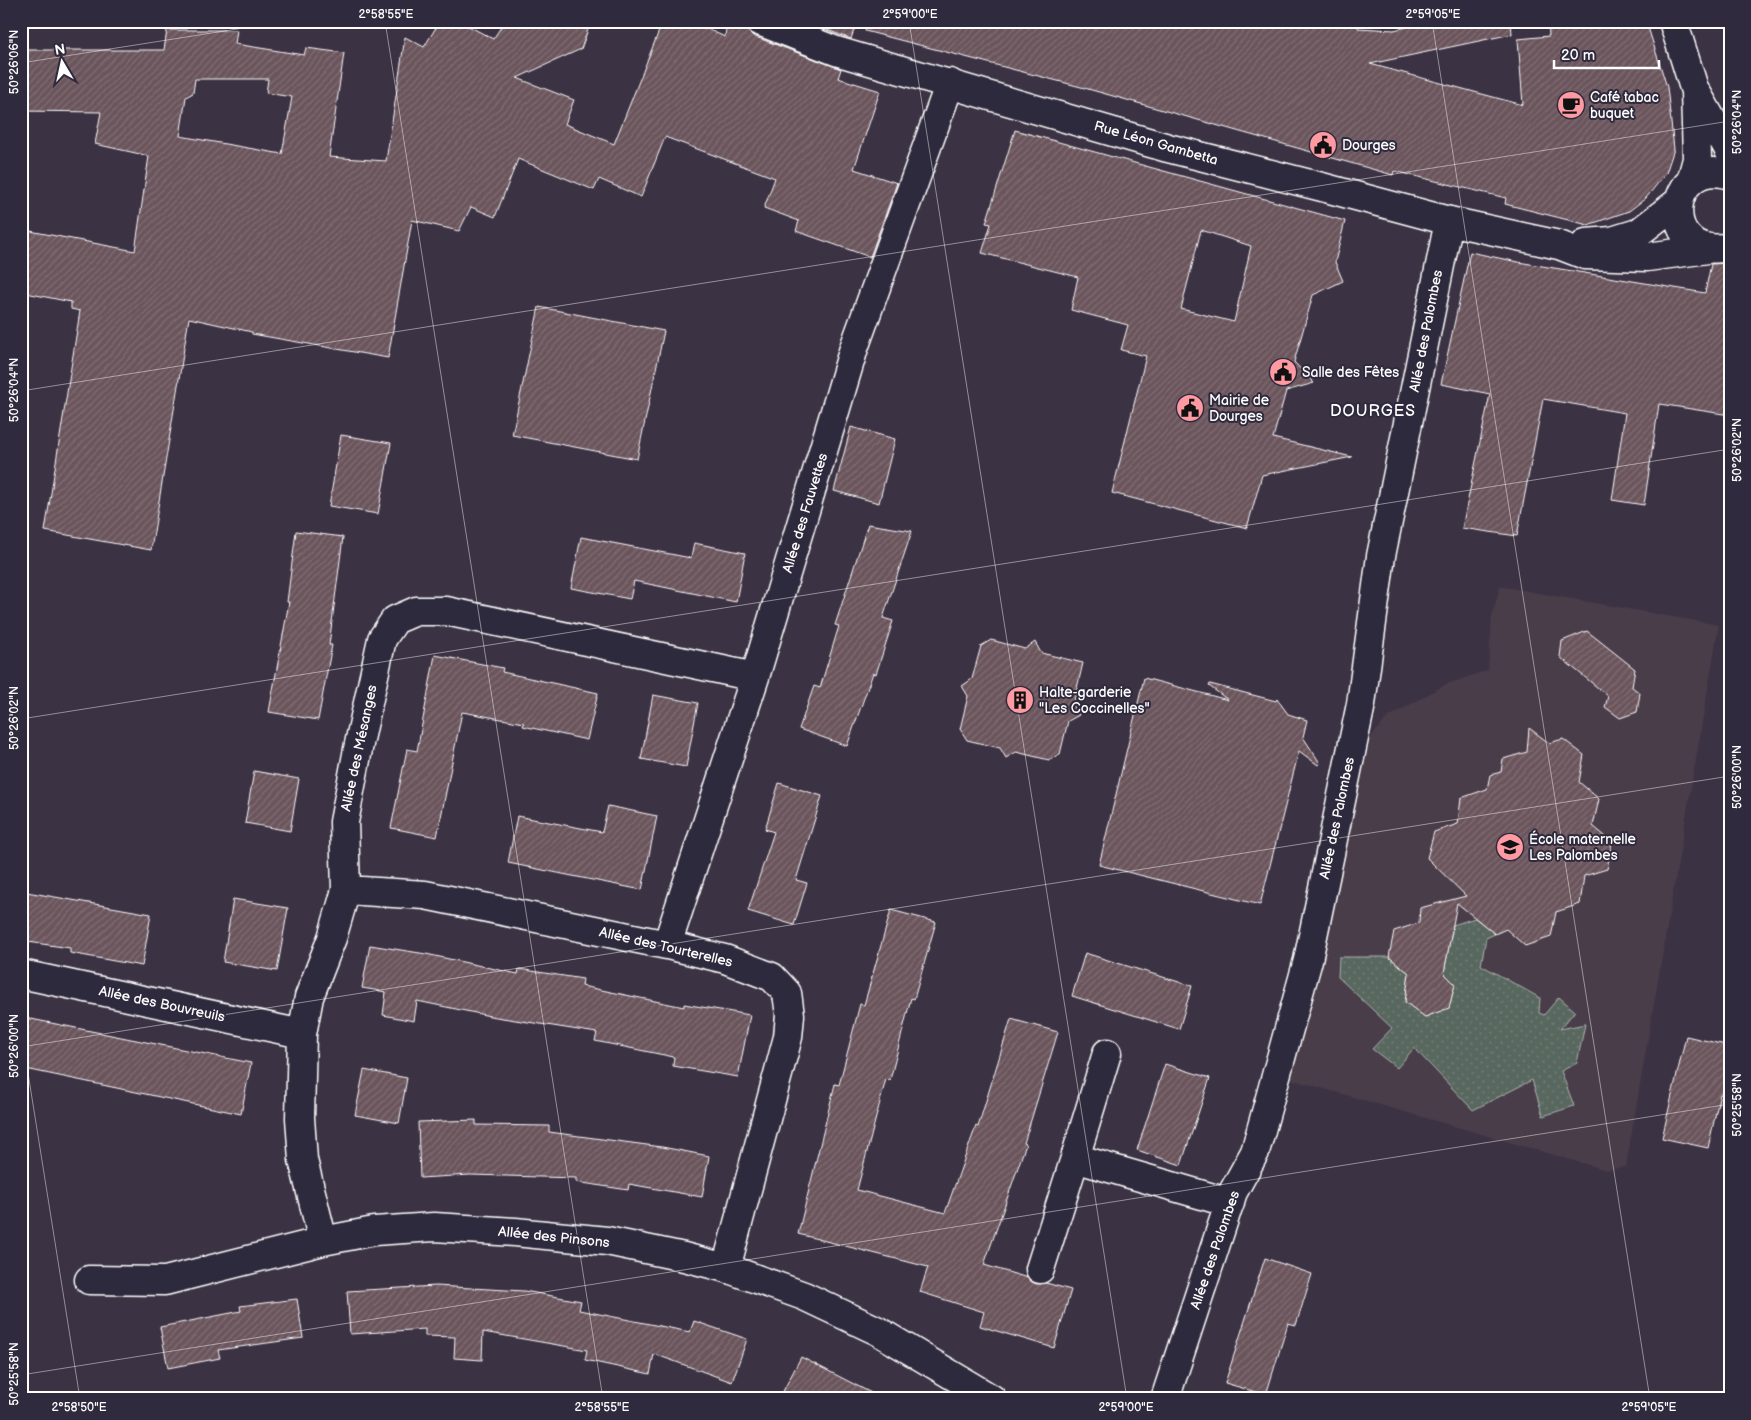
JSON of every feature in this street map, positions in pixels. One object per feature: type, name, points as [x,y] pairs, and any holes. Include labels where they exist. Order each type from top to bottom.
[{"type":"street","name":"Rue Léon Gambetta","points":[[759,21],[836,51],[1168,148],[1449,221],[1559,245],[1585,255],[1646,257],[1719,248]]},
{"type":"street","points":[[1673,21],[1694,88],[1730,152]]},
{"type":"street","name":"Allée des Fauvettes","points":[[667,945],[755,677],[854,348],[950,83]]},
{"type":"street","points":[[1694,88],[1697,159],[1684,191],[1677,217],[1683,232],[1694,243],[1719,248]]},
{"type":"street","name":"Rue Léon Gambetta","points":[[1559,245],[1612,241],[1638,233],[1701,175],[1712,172],[1730,175]]},
{"type":"street","name":"Allée des Palombes","points":[[1165,1399],[1230,1203],[1254,1152],[1308,960],[1361,704],[1382,556],[1449,221]]},
{"type":"street","name":"Allée des Mésanges","points":[[323,1241],[303,1160],[300,1118],[302,1034],[309,997],[332,938],[346,890],[344,822],[382,640],[395,620],[416,611],[446,610],[755,677]]},
{"type":"street","name":"Allée des Tourterelles","points":[[346,890],[425,895],[667,945],[725,959],[772,977],[787,993],[790,1015],[788,1037],[726,1268]]},
{"type":"street","name":"Allée des Bouvreuils","points":[[21,974],[302,1034]]},
{"type":"street","points":[[1040,1269],[1107,1053]]},
{"type":"street","points":[[1075,1158],[1230,1203]]},
{"type":"street","name":"Allée des Pinsons","points":[[89,1280],[165,1281],[323,1241],[374,1231],[434,1227],[515,1232],[607,1241],[726,1268],[804,1296],[878,1331],[992,1399]]},
{"type":"shaded area","name":"École maternelle Les Palombes","points":[[1500,586],[1719,625],[1626,1167],[1606,1170],[1276,1075],[1371,737],[1387,718],[1444,685],[1488,670],[1492,616]]},
{"type":"shaded area","points":[[1475,918],[1495,934],[1486,938],[1481,965],[1540,998],[1539,1013],[1544,1015],[1559,997],[1575,1011],[1560,1029],[1585,1024],[1577,1063],[1561,1071],[1574,1106],[1543,1116],[1532,1080],[1473,1110],[1414,1048],[1397,1068],[1372,1049],[1392,1028],[1338,977],[1339,957],[1389,957],[1409,973],[1405,1002],[1425,1017],[1449,1008],[1455,984],[1444,973],[1453,925]]},
{"type":"building","points":[[440,21],[459,21],[493,39],[505,21],[591,21],[581,49],[517,78],[574,100],[565,124],[614,144],[663,21],[689,21],[725,37],[727,21],[744,21],[747,30],[753,36],[841,69],[838,78],[880,91],[854,169],[897,183],[870,257],[796,231],[799,221],[764,208],[775,178],[665,137],[641,197],[599,179],[594,190],[518,159],[495,217],[471,207],[459,231],[412,220],[388,358],[252,334],[252,332],[189,318],[151,550],[45,531],[80,311],[71,309],[71,302],[21,292],[21,274],[30,231],[135,251],[149,156],[95,144],[101,112],[21,111],[21,50],[164,50],[167,30],[237,30],[235,44],[304,55],[306,48],[344,53],[329,157],[386,161],[405,37],[424,47]],"holes":[[[195,79],[268,79],[266,93],[292,97],[282,154],[180,136],[186,97],[193,93]]]},
{"type":"building","points":[[803,21],[857,21],[851,39]]},
{"type":"building","points":[[866,21],[1359,21],[1358,28],[1394,30],[1433,21],[1511,21],[1512,34],[1370,64],[1523,105],[1518,39],[1549,36],[1548,21],[1646,21],[1667,87],[1674,149],[1666,173],[1646,198],[1629,211],[1588,225],[1505,204],[1506,198],[1394,171],[1393,175],[1081,87],[865,31]]},
{"type":"building","points":[[1015,130],[1345,221],[1335,262],[1343,281],[1313,295],[1294,362],[1314,383],[1286,391],[1273,438],[1352,457],[1262,475],[1247,528],[1112,493],[1146,356],[1121,350],[1128,325],[1071,310],[1078,277],[982,253],[991,224],[986,223]],"holes":[[[1201,230],[1251,246],[1234,322],[1181,309]]]},
{"type":"building","points":[[1470,252],[1518,262],[1705,293],[1711,264],[1730,263],[1730,415],[1659,404],[1644,505],[1612,500],[1625,413],[1543,399],[1517,536],[1462,528],[1490,394],[1441,384]]},
{"type":"building","points":[[539,307],[664,331],[637,459],[512,435]]},
{"type":"building","points":[[851,427],[895,439],[879,503],[834,491]]},
{"type":"building","points":[[341,435],[391,443],[378,514],[329,506]]},
{"type":"building","points":[[868,524],[912,531],[883,618],[893,621],[876,674],[873,673],[847,746],[799,729],[814,686],[820,688],[839,626],[835,625]]},
{"type":"building","points":[[296,531],[343,537],[329,645],[332,645],[318,720],[269,712],[289,602],[287,602]]},
{"type":"building","points":[[581,537],[691,558],[694,543],[745,553],[736,602],[634,581],[630,599],[571,588]]},
{"type":"building","points":[[1587,631],[1635,669],[1632,687],[1640,693],[1637,712],[1620,718],[1605,707],[1608,696],[1560,657],[1562,641]]},
{"type":"building","name":"Halte-garderie \"Les Coccinelles\"","points":[[991,640],[1025,649],[1035,642],[1041,653],[1083,663],[1073,705],[1079,715],[1068,721],[1060,754],[1049,760],[1016,752],[1006,758],[1000,748],[967,740],[960,729],[968,696],[962,686],[972,679],[981,646]]},
{"type":"building","points":[[435,655],[503,668],[502,672],[598,693],[587,740],[523,726],[524,723],[462,712],[437,837],[391,828],[407,749],[417,751]]},
{"type":"building","points":[[1144,678],[1228,700],[1209,686],[1210,684],[1276,701],[1277,699],[1288,714],[1307,720],[1303,737],[1320,763],[1318,765],[1299,751],[1260,905],[1099,865]]},
{"type":"building","points":[[653,695],[698,703],[686,767],[641,759]]},
{"type":"building","points":[[1529,728],[1549,743],[1563,739],[1584,755],[1579,782],[1599,799],[1593,826],[1612,842],[1607,869],[1584,876],[1580,904],[1556,912],[1551,937],[1525,946],[1506,929],[1495,934],[1457,903],[1444,973],[1455,984],[1449,1008],[1425,1017],[1405,1002],[1409,973],[1389,957],[1394,931],[1419,923],[1420,908],[1466,896],[1427,858],[1434,832],[1458,824],[1461,798],[1487,789],[1490,775],[1501,772],[1503,759],[1527,752]]},
{"type":"building","points":[[254,771],[299,779],[290,831],[245,823]]},
{"type":"building","points":[[779,783],[822,796],[796,880],[807,883],[794,925],[748,911],[774,832],[765,829]]},
{"type":"building","points":[[608,806],[657,816],[642,890],[508,863],[517,816],[602,832]]},
{"type":"building","points":[[21,891],[151,914],[142,966],[70,953],[70,948],[21,941]]},
{"type":"building","points":[[233,899],[288,908],[277,971],[223,962]]},
{"type":"building","points":[[891,910],[936,922],[914,999],[911,998],[890,1080],[886,1079],[857,1190],[945,1213],[976,1126],[978,1127],[1011,1019],[1058,1032],[1024,1143],[1026,1144],[984,1265],[1028,1278],[1036,1284],[1046,1283],[1071,1290],[1054,1348],[980,1326],[984,1312],[920,1292],[928,1267],[798,1234],[835,1084],[839,1085],[860,1004],[864,1005]]},
{"type":"building","points":[[370,945],[426,954],[518,974],[519,969],[583,979],[582,986],[684,1007],[684,1004],[750,1015],[738,1077],[673,1066],[674,1057],[595,1041],[597,1033],[490,1016],[417,1001],[414,1021],[383,1015],[386,992],[362,988]]},
{"type":"building","points":[[1085,953],[1192,986],[1179,1029],[1072,996]]},
{"type":"building","points":[[21,1017],[251,1063],[241,1114],[21,1068]]},
{"type":"building","points":[[1686,1036],[1730,1046],[1730,1096],[1720,1094],[1708,1148],[1662,1138]]},
{"type":"building","points":[[1165,1064],[1210,1078],[1181,1165],[1137,1150]]},
{"type":"building","points":[[364,1070],[407,1078],[399,1123],[355,1115]]},
{"type":"building","points":[[476,1120],[476,1125],[549,1126],[549,1132],[662,1147],[709,1156],[702,1197],[629,1184],[628,1190],[576,1182],[576,1178],[470,1175],[420,1178],[418,1122]]},
{"type":"building","points":[[1265,1258],[1312,1274],[1296,1325],[1288,1323],[1266,1395],[1225,1383]]},
{"type":"building","points":[[436,1286],[524,1291],[581,1301],[579,1310],[690,1332],[694,1321],[747,1339],[732,1382],[654,1354],[650,1374],[585,1360],[587,1350],[483,1332],[482,1360],[454,1358],[455,1337],[425,1336],[425,1329],[350,1334],[347,1291]]},
{"type":"building","points":[[297,1299],[303,1338],[218,1350],[220,1358],[168,1368],[160,1327],[241,1311],[240,1306]]},
{"type":"building","points":[[801,1357],[883,1399],[779,1399]]},
{"type":"place","name":"Café tabac buquet","points":[[1571,105]]},
{"type":"place","name":"Dourges","points":[[1323,145]]},
{"type":"place","name":"Salle des Fêtes","points":[[1283,372]]},
{"type":"place","name":"Mairie de Dourges","points":[[1190,408]]},
{"type":"place","name":"Halte-garderie \"Les Coccinelles\"","points":[[1020,700]]},
{"type":"place","name":"École maternelle Les Palombes","points":[[1510,847]]},
{"type":"district","name":"DOURGES","points":[[1373,411]]}]
